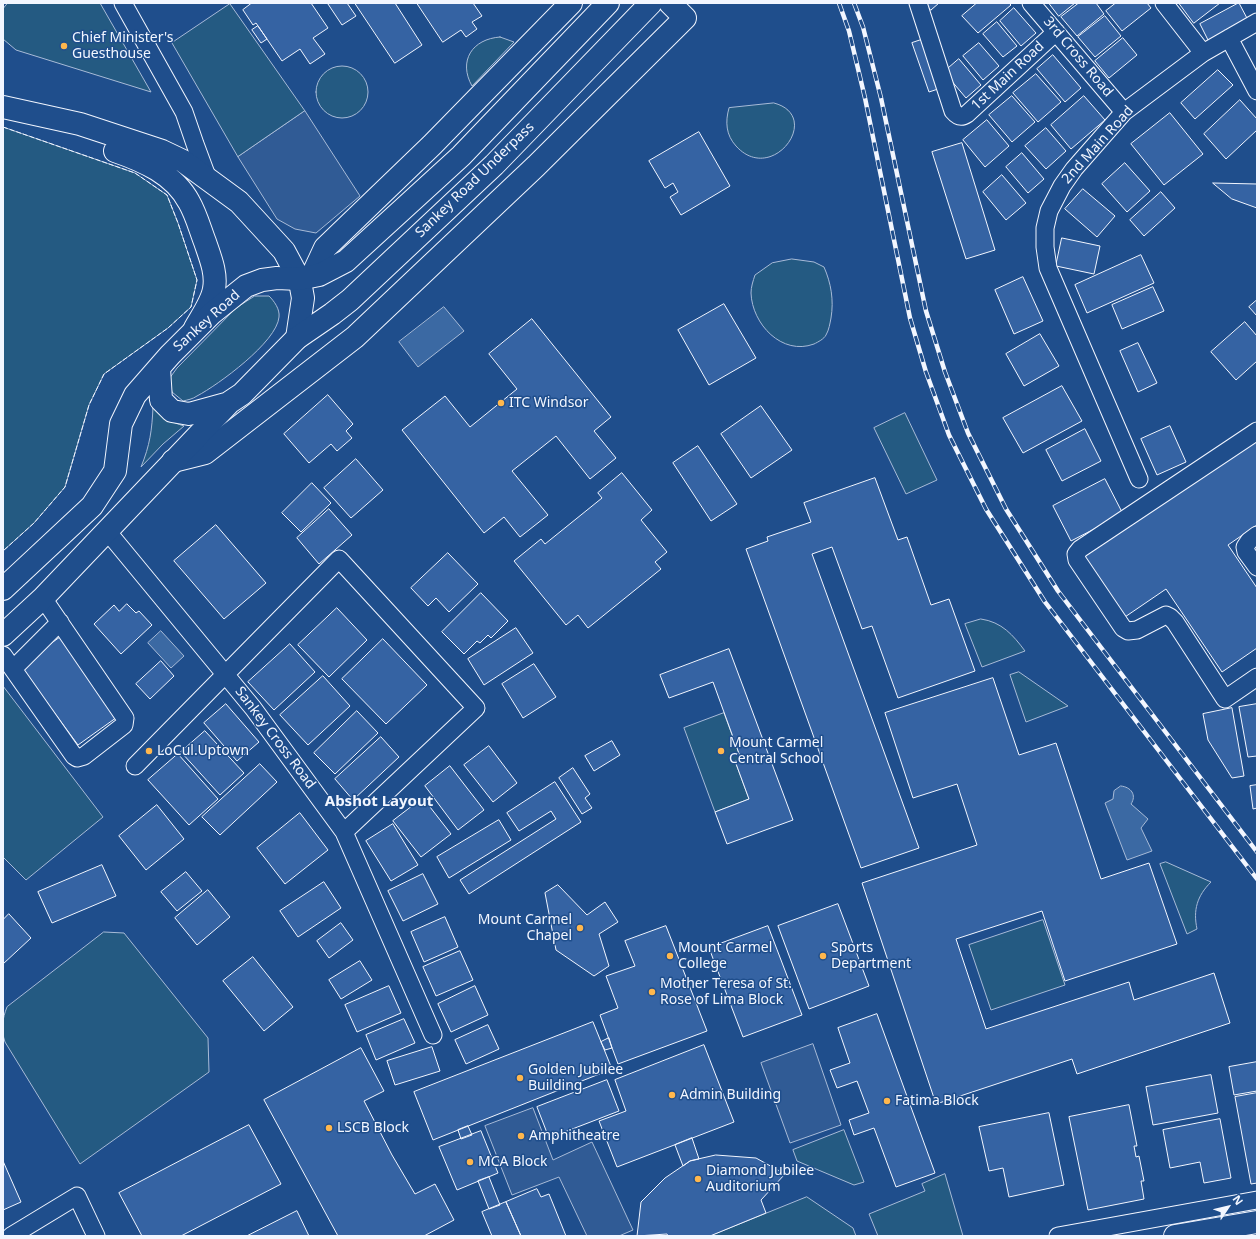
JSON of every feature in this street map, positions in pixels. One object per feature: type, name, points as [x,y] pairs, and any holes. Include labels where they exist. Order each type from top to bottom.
[{"type":"street","points":[[123,3],[184,112],[194,144],[208,179]]},
{"type":"street","points":[[3,635],[43,598],[230,402],[242,394],[297,338],[303,298],[301,287],[305,278],[325,248],[432,145],[571,3]]},
{"type":"street","name":"Sankey Road Underpass","points":[[305,278],[318,275],[346,261],[461,156],[608,3]]},
{"type":"street","name":"1st Main Road","points":[[918,3],[953,111],[957,116],[967,114],[1056,32]]},
{"type":"street","name":"3rd Cross Road","points":[[1031,3],[1124,112]]},
{"type":"street","points":[[1164,3],[1203,53]]},
{"type":"street","points":[[173,461],[205,453],[355,337],[536,166],[685,18],[673,6]]},
{"type":"street","name":"Sankey Road Underpass","points":[[297,338],[350,300],[494,165],[648,7]]},
{"type":"street","name":"2nd Main Road","points":[[1138,479],[1048,268],[1045,248],[1045,228],[1049,211],[1062,186],[1074,169],[1124,112],[1203,53],[1257,22]]},
{"type":"street","points":[[1229,38],[1257,91]]},
{"type":"street","points":[[3,107],[80,124],[162,151],[183,160],[238,202],[277,243],[305,278]]},
{"type":"street","points":[[34,114],[72,136],[140,159],[174,181],[189,202],[214,267],[214,290],[206,310],[193,331]]},
{"type":"street","name":"Sankey Road","points":[[3,589],[92,506],[115,471],[122,424],[135,395],[193,331],[211,314],[246,286],[262,280],[277,278],[305,278]]},
{"type":"street","points":[[159,368],[161,400],[172,411],[189,414],[230,402]]},
{"type":"street","points":[[1257,431],[1080,549],[1076,554],[1077,560],[1123,628],[1128,631],[1137,630],[1166,615],[1170,617],[1175,622],[1225,699],[1257,677]]},
{"type":"street","name":"Sankey Cross Road","points":[[107,531],[257,714],[344,832],[433,1035]]},
{"type":"street","points":[[1257,535],[1249,541],[1245,547],[1246,552],[1257,567]]},
{"type":"street","points":[[135,766],[339,559],[476,708],[344,832]]},
{"type":"street","points":[[3,655],[74,756],[77,758],[84,756],[124,725],[125,718],[43,598]]},
{"type":"street","points":[[13,669],[60,622]]},
{"type":"street","points":[[11,1236],[77,1196],[96,1236]]},
{"type":"street","points":[[1058,1236],[1257,1200]]},
{"type":"street","points":[[1175,1236],[1257,1222]]},
{"type":"shaded area","points":[[8,3],[100,3],[151,92],[16,50],[3,39],[3,9]]},
{"type":"shaded area","points":[[230,4],[305,111],[238,157],[172,43]]},
{"type":"shaded area","points":[[500,37],[514,42],[472,86],[468,77],[467,68],[467,60],[470,53],[482,42]]},
{"type":"shaded area","points":[[337,66],[347,66],[361,73],[368,87],[368,97],[361,111],[347,118],[337,118],[327,114],[320,107],[316,97],[316,87],[320,77],[327,70]]},
{"type":"shaded area","points":[[774,103],[788,110],[794,121],[793,133],[787,144],[777,153],[764,158],[750,156],[736,146],[728,133],[727,118],[729,108]]},
{"type":"shaded area","points":[[305,111],[360,196],[316,233],[295,229],[277,219],[238,157]]},
{"type":"shaded area","points":[[3,127],[135,173],[167,195],[197,280],[191,307],[168,328],[104,374],[89,405],[65,487],[34,523],[3,551]]},
{"type":"shaded area","points":[[792,259],[814,262],[824,267],[831,292],[832,311],[826,335],[814,344],[802,347],[780,341],[771,335],[757,316],[751,293],[755,275],[772,263]]},
{"type":"shaded area","points":[[255,296],[269,296],[275,303],[279,311],[276,327],[258,350],[232,373],[195,397],[183,401],[172,392],[169,379],[177,368],[236,308]]},
{"type":"shaded area","points":[[444,307],[464,331],[418,367],[399,342]]},
{"type":"shaded area","points":[[153,407],[163,417],[184,426],[163,444],[141,467],[147,452],[150,437]]},
{"type":"shaded area","points":[[905,413],[937,480],[906,494],[874,428]]},
{"type":"shaded area","points":[[981,619],[1001,626],[1025,651],[982,667],[965,624]]},
{"type":"shaded area","points":[[161,631],[184,656],[171,668],[148,643]]},
{"type":"shaded area","points":[[1019,672],[1068,706],[1026,722],[1010,675]]},
{"type":"shaded area","points":[[3,686],[103,817],[26,880],[3,857]]},
{"type":"shaded area","points":[[724,713],[741,759],[735,761],[749,799],[715,812],[684,728]]},
{"type":"shaded area","points":[[1121,786],[1128,788],[1132,792],[1133,801],[1131,804],[1148,819],[1141,828],[1152,851],[1127,860],[1105,803],[1113,799],[1114,791]]},
{"type":"shaded area","points":[[1166,862],[1211,882],[1202,893],[1197,904],[1197,929],[1187,934],[1160,864]]},
{"type":"shaded area","points":[[1043,920],[1065,985],[991,1010],[969,945]]},
{"type":"shaded area","points":[[104,932],[124,933],[208,1038],[209,1072],[80,1164],[5,1042],[3,1024],[7,1007]]},
{"type":"shaded area","points":[[813,1044],[841,1125],[790,1143],[761,1063]]},
{"type":"shaded area","points":[[533,1108],[553,1160],[592,1142],[633,1230],[619,1236],[587,1236],[559,1177],[512,1195],[485,1126]]},
{"type":"shaded area","points":[[844,1130],[864,1182],[854,1185],[797,1161],[793,1150]]},
{"type":"shaded area","points":[[945,1174],[963,1236],[878,1236],[869,1214],[925,1191],[922,1184]]},
{"type":"shaded area","points":[[807,1197],[853,1228],[856,1236],[710,1236]]},
{"type":"building","points":[[252,3],[311,3],[328,28],[313,38],[325,54],[310,64],[300,49],[282,61],[256,23],[253,25],[243,10]]},
{"type":"building","points":[[347,3],[356,16],[342,25],[328,4]]},
{"type":"building","points":[[355,3],[395,3],[422,45],[395,63]]},
{"type":"building","points":[[417,3],[473,3],[482,16],[472,22],[477,29],[466,37],[461,30],[443,42]]},
{"type":"building","points":[[925,3],[939,3],[931,10]]},
{"type":"building","points":[[977,3],[1009,3],[1011,5],[978,33],[962,16]]},
{"type":"building","points":[[1049,3],[1075,3],[1059,16]]},
{"type":"building","points":[[1079,3],[1096,3],[1104,14],[1077,36],[1061,17]]},
{"type":"building","points":[[1116,3],[1147,3],[1151,8],[1122,31],[1106,11]]},
{"type":"building","points":[[1179,3],[1220,3],[1194,23]]},
{"type":"building","points":[[1239,3],[1249,22],[1210,44],[1200,24]]},
{"type":"building","points":[[1014,8],[1036,33],[1021,46],[1000,21]]},
{"type":"building","points":[[1105,16],[1121,36],[1095,57],[1078,37]]},
{"type":"building","points":[[997,22],[1017,46],[1003,57],[983,34]]},
{"type":"building","points":[[258,26],[267,39],[261,43],[252,30]]},
{"type":"building","points":[[1123,38],[1137,55],[1109,78],[1095,61]]},
{"type":"building","points":[[921,40],[938,89],[929,92],[912,43]]},
{"type":"building","points":[[979,43],[999,66],[983,80],[963,56]]},
{"type":"building","points":[[1053,55],[1081,88],[1065,102],[1037,69]]},
{"type":"building","points":[[959,59],[981,85],[966,98],[944,72]]},
{"type":"building","points":[[1218,70],[1233,85],[1195,119],[1181,103]]},
{"type":"building","points":[[1036,74],[1061,102],[1038,122],[1013,93]]},
{"type":"building","points":[[1012,96],[1035,122],[1012,142],[989,115]]},
{"type":"building","points":[[1084,96],[1105,120],[1071,149],[1051,125]]},
{"type":"building","points":[[1240,100],[1257,119],[1257,130],[1226,159],[1204,134]]},
{"type":"building","points":[[1170,113],[1203,154],[1164,185],[1131,144]]},
{"type":"building","points":[[987,120],[1009,146],[985,167],[963,140]]},
{"type":"building","points":[[1046,128],[1066,151],[1046,169],[1025,146]]},
{"type":"building","points":[[699,132],[730,186],[681,215],[670,197],[678,192],[673,183],[665,188],[649,161]]},
{"type":"building","points":[[962,143],[995,250],[966,259],[932,152]]},
{"type":"building","points":[[1022,153],[1044,179],[1028,193],[1006,167]]},
{"type":"building","points":[[1125,163],[1150,191],[1127,212],[1102,184]]},
{"type":"building","points":[[1002,175],[1026,203],[1006,220],[983,192]]},
{"type":"building","points":[[1213,183],[1257,184],[1257,208],[1232,199]]},
{"type":"building","points":[[1083,189],[1115,216],[1097,237],[1065,209]]},
{"type":"building","points":[[1161,192],[1175,208],[1144,236],[1130,220]]},
{"type":"building","points":[[1062,238],[1100,246],[1094,274],[1056,266]]},
{"type":"building","points":[[1141,255],[1154,283],[1087,313],[1075,285]]},
{"type":"building","points":[[1023,277],[1043,321],[1014,334],[995,290]]},
{"type":"building","points":[[1153,287],[1164,311],[1122,329],[1112,305]]},
{"type":"building","points":[[1257,300],[1257,316],[1249,307]]},
{"type":"building","points":[[724,304],[756,358],[709,385],[678,330]]},
{"type":"building","points":[[532,319],[611,417],[594,431],[616,458],[590,479],[556,436],[512,471],[548,515],[520,537],[504,517],[484,533],[402,430],[445,396],[470,427],[517,389],[489,354]]},
{"type":"building","points":[[1245,322],[1257,336],[1257,361],[1236,380],[1211,352]]},
{"type":"building","points":[[1040,334],[1059,366],[1024,386],[1006,354]]},
{"type":"building","points":[[1138,343],[1157,383],[1138,392],[1120,351]]},
{"type":"building","points":[[1062,386],[1082,421],[1023,453],[1003,418]]},
{"type":"building","points":[[328,395],[353,424],[346,431],[352,438],[337,451],[331,444],[309,463],[284,434]]},
{"type":"building","points":[[761,406],[792,450],[751,478],[721,434]]},
{"type":"building","points":[[1170,426],[1186,462],[1157,475],[1141,439]]},
{"type":"building","points":[[1085,429],[1101,461],[1062,481],[1046,450]]},
{"type":"building","points":[[1257,436],[1257,525],[1228,545],[1257,588],[1257,648],[1222,672],[1166,589],[1122,619],[1079,555]]},
{"type":"building","points":[[698,446],[737,504],[711,521],[673,463]]},
{"type":"building","points":[[356,459],[383,490],[351,518],[324,488]]},
{"type":"building","points":[[622,473],[652,510],[641,520],[667,552],[655,562],[661,569],[588,628],[578,615],[566,625],[514,561],[541,539],[545,544],[602,498],[598,493]]},
{"type":"building","points":[[875,478],[898,540],[907,537],[931,605],[949,599],[975,671],[898,698],[872,626],[862,629],[832,547],[812,554],[919,848],[861,868],[746,549],[768,541],[767,537],[811,522],[804,503]]},
{"type":"building","points":[[1105,479],[1123,514],[1071,541],[1053,506]]},
{"type":"building","points":[[312,483],[331,503],[301,532],[282,513]]},
{"type":"building","points":[[329,509],[352,535],[319,564],[297,538]]},
{"type":"building","points":[[216,525],[266,583],[224,619],[174,561]]},
{"type":"building","points":[[448,553],[478,584],[449,612],[436,598],[428,606],[411,588]]},
{"type":"building","points":[[481,593],[508,621],[491,638],[488,635],[480,643],[477,641],[464,654],[442,632]]},
{"type":"building","points":[[127,604],[136,613],[139,611],[152,625],[121,654],[94,624],[114,605],[119,611]]},
{"type":"building","points":[[337,608],[367,640],[329,677],[298,645]]},
{"type":"building","points":[[516,628],[533,653],[484,685],[468,659]]},
{"type":"building","points":[[62,636],[120,715],[78,745],[20,666]]},
{"type":"building","points":[[383,639],[427,685],[386,724],[342,679]]},
{"type":"building","points":[[290,644],[315,672],[274,710],[248,682]]},
{"type":"building","points":[[729,649],[793,820],[727,844],[715,812],[749,799],[735,761],[741,759],[713,682],[669,698],[660,675]]},
{"type":"building","points":[[161,661],[174,676],[150,699],[136,684]]},
{"type":"building","points":[[534,664],[556,697],[523,718],[502,684]]},
{"type":"building","points":[[323,676],[350,706],[308,745],[280,715]]},
{"type":"building","points":[[993,678],[1019,755],[1056,743],[1101,879],[1149,863],[1177,944],[1065,981],[1042,911],[956,939],[986,1029],[1129,982],[1134,1000],[1214,973],[1230,1023],[1077,1074],[1072,1059],[936,1104],[862,883],[977,845],[957,784],[913,798],[885,713]]},
{"type":"building","points":[[226,704],[259,742],[237,761],[204,723]]},
{"type":"building","points":[[1257,704],[1257,756],[1248,757],[1239,707]]},
{"type":"building","points":[[1232,708],[1244,776],[1232,778],[1208,740],[1203,714]]},
{"type":"building","points":[[357,711],[378,733],[335,774],[314,753]]},
{"type":"building","points":[[205,731],[244,773],[220,795],[181,752]]},
{"type":"building","points":[[381,737],[399,757],[353,800],[335,779]]},
{"type":"building","points":[[612,741],[620,755],[594,771],[585,756]]},
{"type":"building","points":[[489,746],[517,783],[493,802],[464,765]]},
{"type":"building","points":[[178,754],[218,799],[189,825],[148,780]]},
{"type":"building","points":[[260,764],[277,782],[220,835],[202,817]]},
{"type":"building","points":[[450,766],[484,810],[458,830],[425,786]]},
{"type":"building","points":[[573,768],[590,794],[585,798],[592,808],[582,814],[559,778]]},
{"type":"building","points":[[555,782],[581,822],[469,894],[460,880],[556,819],[551,811],[519,831],[507,813]]},
{"type":"building","points":[[1257,785],[1257,808],[1253,809],[1250,786]]},
{"type":"building","points":[[423,798],[451,834],[421,857],[393,821]]},
{"type":"building","points":[[157,805],[184,839],[146,870],[119,836]]},
{"type":"building","points":[[300,813],[328,850],[285,884],[257,848]]},
{"type":"building","points":[[499,820],[511,840],[449,878],[437,857]]},
{"type":"building","points":[[393,824],[418,865],[391,881],[366,841]]},
{"type":"building","points":[[102,865],[116,896],[52,923],[38,892]]},
{"type":"building","points":[[186,872],[202,891],[177,911],[161,892]]},
{"type":"building","points":[[423,874],[438,904],[403,921],[388,891]]},
{"type":"building","points":[[324,882],[341,908],[298,937],[280,911]]},
{"type":"building","name":"Mount Carmel Chapel","points":[[558,885],[587,915],[605,902],[618,922],[599,934],[609,966],[594,976],[556,950],[545,893]]},
{"type":"building","points":[[208,890],[230,917],[197,945],[175,918]]},
{"type":"building","name":"Sports Department","points":[[838,904],[869,986],[809,1009],[778,926]]},
{"type":"building","points":[[9,914],[31,938],[3,964],[3,920]]},
{"type":"building","points":[[445,917],[458,947],[424,962],[411,932]]},
{"type":"building","points":[[341,923],[353,940],[329,958],[317,941]]},
{"type":"building","name":"Mother Teresa of St. Rose of Lima Block","points":[[666,926],[707,1031],[618,1064],[600,1015],[618,1008],[606,976],[635,966],[625,941]]},
{"type":"building","points":[[768,926],[802,1015],[743,1037],[709,948]]},
{"type":"building","points":[[460,951],[473,980],[436,996],[423,967]]},
{"type":"building","points":[[253,957],[293,1007],[264,1031],[223,981]]},
{"type":"building","points":[[360,961],[372,980],[341,999],[329,980]]},
{"type":"building","points":[[389,986],[401,1013],[357,1032],[345,1005]]},
{"type":"building","points":[[475,986],[488,1015],[451,1032],[438,1004]]},
{"type":"building","name":"Fatima Block","points":[[877,1014],[935,1173],[896,1187],[874,1128],[854,1135],[849,1120],[869,1113],[857,1081],[837,1088],[830,1070],[850,1063],[838,1028]]},
{"type":"building","points":[[404,1019],[415,1043],[376,1060],[366,1035]]},
{"type":"building","name":"Golden Jubilee Building","points":[[593,1022],[612,1069],[433,1140],[414,1092]]},
{"type":"building","points":[[488,1025],[499,1049],[466,1064],[455,1040]]},
{"type":"building","points":[[609,1038],[612,1048],[605,1050],[601,1042]]},
{"type":"building","name":"Admin Building","points":[[704,1045],[734,1122],[617,1167],[599,1121],[626,1111],[615,1080]]},
{"type":"building","points":[[432,1047],[440,1071],[395,1085],[387,1061]]},
{"type":"building","name":"LSCB Block","points":[[361,1048],[384,1091],[364,1101],[392,1155],[415,1194],[435,1184],[454,1220],[424,1236],[338,1236],[264,1100]]},
{"type":"building","points":[[1257,1062],[1257,1091],[1234,1095],[1229,1067]]},
{"type":"building","points":[[1211,1075],[1218,1113],[1153,1125],[1146,1087]]},
{"type":"building","points":[[607,1080],[619,1111],[549,1138],[537,1107]]},
{"type":"building","points":[[1257,1093],[1257,1183],[1251,1184],[1235,1097]]},
{"type":"building","points":[[1129,1105],[1137,1146],[1134,1146],[1136,1157],[1139,1156],[1144,1181],[1141,1181],[1144,1199],[1088,1210],[1069,1117]]},
{"type":"building","points":[[1049,1113],[1064,1185],[1009,1197],[1003,1168],[989,1171],[979,1127]]},
{"type":"building","points":[[1220,1119],[1231,1178],[1204,1183],[1200,1162],[1170,1168],[1163,1130]]},
{"type":"building","points":[[249,1125],[281,1184],[181,1236],[142,1236],[119,1193]]},
{"type":"building","points":[[468,1126],[472,1135],[461,1139],[458,1130]]},
{"type":"building","name":"MCA Block","points":[[481,1131],[498,1173],[457,1190],[439,1147]]},
{"type":"building","points":[[692,1138],[699,1159],[690,1161],[683,1166],[675,1145]]},
{"type":"building","points":[[716,1155],[756,1158],[785,1174],[761,1200],[766,1213],[710,1236],[668,1236],[667,1234],[637,1236],[641,1202],[665,1178],[690,1161]]},
{"type":"building","points":[[3,1161],[21,1202],[3,1210]]},
{"type":"building","points":[[489,1177],[500,1205],[489,1209],[478,1181]]},
{"type":"building","points":[[537,1189],[541,1197],[549,1194],[566,1236],[521,1236],[506,1202]]},
{"type":"building","points":[[506,1202],[521,1236],[492,1236],[482,1212]]},
{"type":"building","points":[[297,1211],[309,1236],[247,1236]]},
{"type":"railway","points":[[839,3],[849,31],[865,98],[910,318],[926,372],[949,435],[986,509],[1045,602],[1257,879]]},
{"type":"railway","points":[[854,3],[863,27],[881,98],[926,311],[945,372],[968,433],[1006,509],[1058,591],[1257,852]]},
{"type":"fence","points":[[3,127],[135,173],[167,195],[197,280],[191,307],[168,328],[104,374],[89,405],[65,487],[34,523],[3,551]]},
{"type":"place","name":"Chief Minister's Guesthouse","points":[[64,46]]},
{"type":"place","name":"ITC Windsor","points":[[501,403]]},
{"type":"place","name":"LoCul.Uptown","points":[[149,751]]},
{"type":"place","name":"Mount Carmel Central School","points":[[721,751]]},
{"type":"place","name":"Mount Carmel Chapel","points":[[580,928]]},
{"type":"place","name":"Mount Carmel College","points":[[670,956]]},
{"type":"place","name":"Sports Department","points":[[823,956]]},
{"type":"place","name":"Mother Teresa of St. Rose of Lima Block","points":[[652,992]]},
{"type":"place","name":"Golden Jubilee Building","points":[[520,1078]]},
{"type":"place","name":"Admin Building","points":[[672,1095]]},
{"type":"place","name":"Fatima Block","points":[[887,1101]]},
{"type":"place","name":"LSCB Block","points":[[329,1128]]},
{"type":"place","name":"Amphitheatre","points":[[521,1136]]},
{"type":"place","name":"MCA Block","points":[[470,1162]]},
{"type":"place","name":"Diamond Jubilee Auditorium","points":[[698,1179]]},
{"type":"district","name":"Abshot Layout","points":[[379,802]]}]
